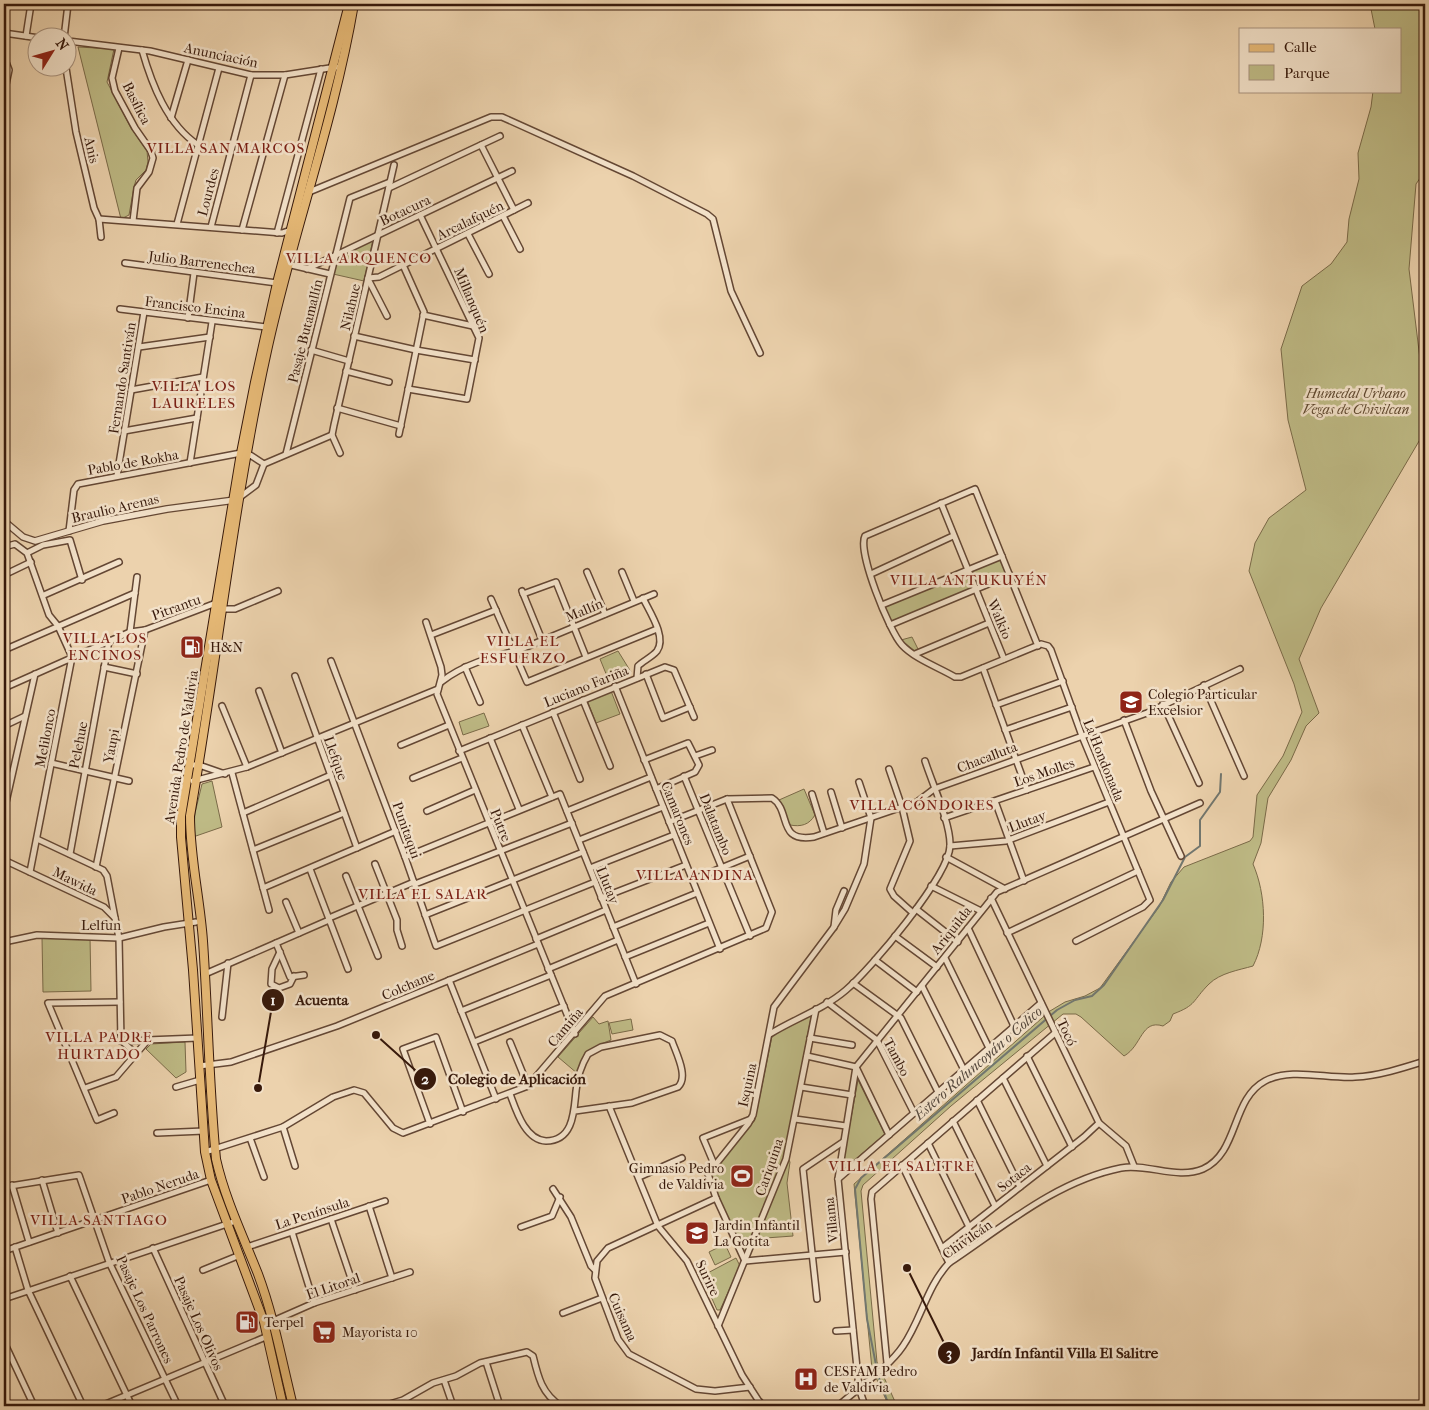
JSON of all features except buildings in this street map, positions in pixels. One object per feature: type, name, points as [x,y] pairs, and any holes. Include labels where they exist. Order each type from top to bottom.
[{"type":"main road","name":"Avenida Pedro de Valdivia","points":[[244,453],[286,264],[309,192],[349,4]]},
{"type":"main road","name":"Avenida Pedro de Valdivia","points":[[293,1406],[273,1321],[221,1180],[215,1150],[205,965],[190,823],[223,609],[244,453],[266,327],[277,283],[286,264],[289,240],[354,4]]},
{"type":"main road","name":"Avenida Pedro de Valdivia","points":[[238,499],[216,603],[187,780],[181,837],[193,922],[199,1066],[205,1152],[211,1180],[264,1322],[283,1406]]},
{"type":"main road","points":[[194,871],[192,883],[193,922],[201,961],[205,965]]},
{"type":"street","points":[[4,33],[26,36],[31,4]]},
{"type":"street","points":[[65,28],[68,4]]},
{"type":"street","name":"Anunciación","points":[[78,42],[142,50],[251,75],[285,74],[337,67]]},
{"type":"street","name":"Basílica","points":[[119,48],[112,78],[115,90],[135,128],[151,151],[153,158],[149,172],[137,188],[131,220]]},
{"type":"street","points":[[142,50],[154,87],[171,118],[179,130],[198,145]]},
{"type":"street","points":[[4,57],[9,70],[4,94]]},
{"type":"street","points":[[171,118],[188,60]]},
{"type":"street","points":[[177,224],[219,68]]},
{"type":"street","points":[[280,233],[321,69]]},
{"type":"street","points":[[242,230],[285,74]]},
{"type":"street","name":"Lourdes","points":[[211,227],[251,75]]},
{"type":"street","name":"Anis","points":[[68,78],[76,132],[94,208],[100,219],[101,237]]},
{"type":"street","points":[[309,192],[491,117],[502,117],[655,187],[708,214],[713,219],[731,291],[760,353]]},
{"type":"street","points":[[389,188],[500,136]]},
{"type":"street","points":[[481,145],[514,210]]},
{"type":"street","name":"Nilahue","points":[[332,435],[394,165]]},
{"type":"street","name":"Botacura","points":[[307,269],[512,171]]},
{"type":"street","name":"Pasaje Butamallín","points":[[286,454],[350,198],[390,182]]},
{"type":"street","name":"Arcalafquén","points":[[368,278],[379,277],[528,203]]},
{"type":"street","name":"Millanquén","points":[[408,389],[467,399],[479,338],[420,215]]},
{"type":"street","points":[[503,216],[520,249]]},
{"type":"street","points":[[100,219],[280,233],[292,230]]},
{"type":"street","points":[[280,233],[289,240]]},
{"type":"street","points":[[468,234],[489,274]]},
{"type":"street","name":"Julio Barrenechea","points":[[125,263],[277,283]]},
{"type":"street","points":[[286,264],[330,274]]},
{"type":"street","points":[[399,434],[423,315],[423,308],[403,265]]},
{"type":"street","points":[[188,318],[194,273]]},
{"type":"street","points":[[368,278],[387,316]]},
{"type":"street","name":"Francisco Encina","points":[[120,309],[212,322],[266,327]]},
{"type":"street","name":"Fernando Santiván","points":[[117,476],[144,312]]},
{"type":"street","points":[[423,315],[473,326]]},
{"type":"street","points":[[190,463],[212,322]]},
{"type":"street","points":[[354,336],[416,350],[474,360]]},
{"type":"street","points":[[139,347],[210,337]]},
{"type":"street","points":[[311,350],[348,361]]},
{"type":"street","points":[[346,371],[389,382]]},
{"type":"street","points":[[131,390],[203,377]]},
{"type":"street","points":[[338,408],[401,426]]},
{"type":"street","points":[[124,431],[197,418]]},
{"type":"street","points":[[264,464],[332,435],[340,453]]},
{"type":"street","points":[[244,453],[264,464]]},
{"type":"street","name":"Pablo de Rokha","points":[[69,531],[76,486],[117,476],[244,453]]},
{"type":"street","points":[[238,499],[256,485],[260,479],[264,464]]},
{"type":"street","name":"La Hondonada","points":[[941,503],[975,489],[1040,645],[1048,646],[1051,650],[1094,767],[1150,900],[1143,907],[1076,941]]},
{"type":"street","name":"Braulio Arenas","points":[[4,521],[23,538],[31,541],[103,521],[238,499]]},
{"type":"street","points":[[941,503],[865,536],[863,547],[882,606],[890,625],[903,646],[955,677],[961,678],[1040,645]]},
{"type":"street","name":"Walkio","points":[[941,503],[1004,660]]},
{"type":"street","points":[[871,574],[953,536]]},
{"type":"street","points":[[27,553],[43,545],[70,540],[82,580]]},
{"type":"street","points":[[4,547],[15,544],[27,553],[44,595],[49,614],[58,626],[72,657]]},
{"type":"street","points":[[882,606],[1002,556]]},
{"type":"street","points":[[4,575],[31,562]]},
{"type":"street","points":[[44,595],[82,580],[119,562]]},
{"type":"street","points":[[587,572],[605,614]]},
{"type":"street","points":[[622,572],[634,601]]},
{"type":"street","points":[[890,625],[1010,575]]},
{"type":"street","points":[[130,632],[137,577]]},
{"type":"street","points":[[542,640],[523,593],[556,582],[586,657]]},
{"type":"street","points":[[223,609],[235,609],[278,591]]},
{"type":"street","points":[[4,650],[135,593]]},
{"type":"street","name":"Mallín","points":[[441,683],[465,667],[499,654],[513,652],[654,594]]},
{"type":"street","points":[[637,678],[638,666],[656,652],[660,639],[643,598]]},
{"type":"street","points":[[491,599],[527,682],[657,629]]},
{"type":"street","name":"Pitrantu","points":[[4,688],[130,632],[146,630],[216,603]]},
{"type":"street","points":[[431,635],[496,610]]},
{"type":"street","points":[[187,780],[196,782],[232,773],[438,689],[441,683],[442,667],[426,622]]},
{"type":"street","points":[[915,654],[990,623]]},
{"type":"street","name":"Yaupi","points":[[96,867],[146,630]]},
{"type":"street","name":"Pelehue","points":[[70,854],[109,641]]},
{"type":"street","name":"Melilonco","points":[[30,872],[72,657]]},
{"type":"street","name":"Punitaqui","points":[[330,661],[396,832],[436,946],[524,911]]},
{"type":"street","points":[[104,667],[137,674]]},
{"type":"street","points":[[465,667],[480,702]]},
{"type":"street","name":"Luciano Fariña","points":[[459,751],[665,667],[674,670],[694,717]]},
{"type":"street","points":[[983,668],[1027,790]]},
{"type":"street","name":"Chacalluta","points":[[727,799],[759,797],[776,801],[786,827],[798,837],[824,833],[917,802],[934,789],[1015,758],[1147,713],[1240,669]]},
{"type":"street","points":[[4,809],[35,674]]},
{"type":"street","points":[[646,674],[663,718],[690,707]]},
{"type":"street","name":"Llefque","points":[[295,676],[357,848]]},
{"type":"street","points":[[996,705],[1063,681]]},
{"type":"street","points":[[1204,685],[1244,776]]},
{"type":"street","name":"Camarones","points":[[615,686],[720,949]]},
{"type":"street","name":"Putre","points":[[438,689],[437,694],[459,751],[575,1034]]},
{"type":"street","points":[[259,691],[282,753]]},
{"type":"street","points":[[583,700],[610,766]]},
{"type":"street","points":[[1163,704],[1199,783]]},
{"type":"street","points":[[222,706],[247,767]]},
{"type":"street","points":[[1005,730],[1072,707]]},
{"type":"street","points":[[553,712],[580,779]]},
{"type":"street","points":[[4,726],[26,716]]},
{"type":"street","points":[[1124,720],[1180,856]]},
{"type":"street","points":[[401,745],[449,725]]},
{"type":"street","points":[[405,857],[552,796],[522,725]]},
{"type":"street","points":[[490,738],[519,809]]},
{"type":"street","points":[[644,760],[688,743],[695,756],[698,769],[656,789]]},
{"type":"street","points":[[695,756],[712,750]]},
{"type":"street","points":[[413,778],[462,758]]},
{"type":"street","points":[[770,1034],[816,1009],[853,983],[895,936],[915,911],[931,886],[946,858],[950,846],[944,818],[925,762]]},
{"type":"street","points":[[51,763],[129,781]]},
{"type":"street","points":[[190,765],[199,765],[225,774]]},
{"type":"street","name":"Los Molles","points":[[944,818],[1094,767]]},
{"type":"street","points":[[889,770],[902,807],[910,844],[890,889],[894,896],[958,942]]},
{"type":"street","points":[[232,773],[269,910]]},
{"type":"street","points":[[243,812],[330,775]]},
{"type":"street","name":"Dalatambo","points":[[684,776],[750,936]]},
{"type":"street","points":[[567,811],[651,778]]},
{"type":"street","points":[[859,782],[871,818]]},
{"type":"street","points":[[427,810],[475,790]]},
{"type":"street","points":[[831,792],[842,828]]},
{"type":"street","name":"Llutay","points":[[552,796],[560,794],[636,984]]},
{"type":"street","points":[[812,794],[824,833]]},
{"type":"street","points":[[669,822],[727,799],[750,856],[692,880]]},
{"type":"street","points":[[995,801],[1024,881]]},
{"type":"street","name":"Llutay","points":[[950,846],[1009,840],[1109,802]]},
{"type":"street","name":"Ariquilda","points":[[838,1179],[856,1067],[958,942],[991,898],[1005,889],[1200,803]]},
{"type":"street","points":[[578,840],[663,807]]},
{"type":"street","points":[[253,850],[344,812]]},
{"type":"street","name":"Isquina","points":[[714,1164],[751,1119],[776,1003],[834,927],[845,909],[864,864],[871,818]]},
{"type":"street","points":[[205,974],[387,894],[572,823]]},
{"type":"street","points":[[263,888],[396,832]]},
{"type":"street","points":[[590,868],[674,835]]},
{"type":"street","points":[[37,839],[103,870],[107,876],[119,938],[122,1040],[136,1054]]},
{"type":"street","points":[[425,915],[583,852]]},
{"type":"street","name":"Camiña","points":[[205,1152],[283,1127],[333,1097],[354,1090],[364,1093],[396,1131],[407,1132],[528,1086],[575,1034],[605,996],[766,928],[772,912],[750,856]]},
{"type":"street","points":[[946,858],[1005,889]]},
{"type":"street","name":"Mawida","points":[[4,860],[104,908],[115,918]]},
{"type":"street","points":[[375,864],[397,920],[397,930],[402,946]]},
{"type":"street","points":[[602,898],[686,865]]},
{"type":"street","points":[[310,869],[348,969]]},
{"type":"street","points":[[1007,933],[1138,871]]},
{"type":"street","points":[[346,876],[378,956]]},
{"type":"street","points":[[524,911],[595,882]]},
{"type":"street","points":[[931,886],[980,911]]},
{"type":"street","points":[[834,927],[836,910],[844,891]]},
{"type":"street","points":[[613,927],[697,893]]},
{"type":"street","name":"Tocó","points":[[991,898],[1099,1123],[1126,1146],[1134,1166]]},
{"type":"street","points":[[286,902],[300,933]]},
{"type":"street","name":"Colchane","points":[[199,1066],[231,1062],[337,1026],[449,980],[606,910]]},
{"type":"street","name":"Lelfun","points":[[4,942],[36,935],[119,938],[193,922]]},
{"type":"street","points":[[625,957],[709,923]]},
{"type":"street","points":[[968,928],[1014,1026]]},
{"type":"street","points":[[895,936],[937,967]]},
{"type":"street","points":[[548,969],[618,940]]},
{"type":"street","points":[[276,943],[289,975],[304,975]]},
{"type":"street","points":[[280,952],[272,969],[271,984],[279,988],[290,984],[294,976]]},
{"type":"street","points":[[945,958],[989,1048]]},
{"type":"street","points":[[875,960],[917,992]]},
{"type":"street","points":[[222,1017],[228,964]]},
{"type":"street","points":[[461,1011],[551,975]]},
{"type":"street","points":[[449,980],[496,1099]]},
{"type":"street","points":[[853,983],[898,1016],[938,1092]]},
{"type":"street","points":[[922,986],[964,1070]]},
{"type":"street","points":[[114,1113],[97,1120],[48,1003],[120,1002]]},
{"type":"street","name":"Tambo","points":[[826,1002],[877,1040],[914,1113]]},
{"type":"street","name":"Villama","points":[[865,1406],[859,1388],[838,1179],[1041,1003]]},
{"type":"street","points":[[474,1042],[564,1006]]},
{"type":"street","name":"Cariquina","points":[[718,1326],[786,1159],[816,1009]]},
{"type":"street","points":[[887,1363],[871,1197],[874,1189],[1055,1033]]},
{"type":"street","points":[[510,1094],[527,1131],[541,1140],[553,1140],[565,1132],[573,1121],[576,1089],[585,1059],[592,1051],[660,1035],[672,1041],[682,1074],[681,1084],[650,1098],[574,1111]]},
{"type":"street","points":[[430,1124],[403,1049],[436,1037],[463,1112]]},
{"type":"street","points":[[122,1040],[147,1041],[198,1038]]},
{"type":"street","points":[[810,1038],[852,1046]]},
{"type":"street","points":[[85,1088],[116,1077],[147,1041]]},
{"type":"street","points":[[510,1042],[528,1086]]},
{"type":"street","points":[[807,1056],[856,1067],[889,1135]]},
{"type":"street","points":[[1027,1056],[1072,1147]]},
{"type":"street","name":"Chivilcán","points":[[838,1406],[883,1367],[904,1345],[936,1279],[949,1263],[1060,1189],[1097,1174],[1134,1166],[1193,1172],[1209,1165],[1219,1158],[1250,1094],[1264,1081],[1291,1075],[1356,1077],[1425,1061]]},
{"type":"street","points":[[1003,1078],[1047,1166]]},
{"type":"street","points":[[176,1087],[200,1080]]},
{"type":"street","points":[[801,1087],[852,1095]]},
{"type":"street","points":[[977,1100],[1020,1186]]},
{"type":"street","name":"Surire","points":[[610,1106],[658,1226],[687,1260],[718,1326],[761,1404]]},
{"type":"street","points":[[751,1119],[703,1138],[714,1164],[708,1178],[745,1261],[846,1252]]},
{"type":"street","points":[[795,1119],[846,1126]]},
{"type":"street","points":[[953,1121],[995,1206]]},
{"type":"street","name":"Sotaca","points":[[942,1248],[1072,1147],[1099,1123]]},
{"type":"street","points":[[283,1127],[296,1166]]},
{"type":"street","points":[[157,1133],[204,1131]]},
{"type":"street","points":[[250,1138],[264,1177]]},
{"type":"street","points":[[817,1300],[803,1169],[843,1142]]},
{"type":"street","points":[[928,1143],[969,1227]]},
{"type":"street","points":[[639,1178],[682,1158]]},
{"type":"street","points":[[902,1165],[949,1263]]},
{"type":"street","name":"Pasaje Los Parrones","points":[[42,1180],[79,1175],[110,1262],[178,1406]]},
{"type":"street","points":[[4,1187],[42,1180],[58,1233]]},
{"type":"street","name":"Pablo Neruda","points":[[4,1250],[211,1180]]},
{"type":"street","points":[[12,1185],[29,1242]]},
{"type":"street","name":"Cuisama","points":[[553,1189],[571,1217],[591,1266],[595,1270],[595,1278],[618,1340],[633,1357],[696,1389],[715,1391],[750,1387]]},
{"type":"street","points":[[521,1227],[552,1216],[560,1198]]},
{"type":"street","points":[[595,1270],[599,1258],[608,1248],[716,1198]]},
{"type":"street","name":"La Península","points":[[247,1247],[385,1201]]},
{"type":"street","points":[[369,1206],[392,1278]]},
{"type":"street","points":[[331,1218],[355,1290]]},
{"type":"street","points":[[4,1300],[110,1262],[236,1221]]},
{"type":"street","points":[[292,1232],[314,1303]]},
{"type":"street","points":[[15,1247],[28,1290],[83,1406]]},
{"type":"street","name":"Pasaje Los Olivos","points":[[153,1248],[225,1406]]},
{"type":"street","points":[[202,1270],[240,1255]]},
{"type":"street","name":"El Litoral","points":[[264,1322],[273,1321],[314,1303],[410,1272]]},
{"type":"street","points":[[70,1276],[132,1406]]},
{"type":"street","points":[[564,1313],[602,1298]]},
{"type":"street","points":[[836,1331],[853,1330]]},
{"type":"street","points":[[101,1406],[165,1377],[268,1336]]},
{"type":"street","points":[[4,1342],[34,1406]]},
{"type":"street","points":[[383,1406],[403,1400],[486,1362],[526,1352],[533,1356],[539,1381],[549,1399],[561,1406]]},
{"type":"street","points":[[486,1362],[500,1406]]},
{"type":"street","points":[[444,1380],[453,1406]]},
{"type":"street","points":[[403,1400],[405,1406]]},
{"type":"street","points":[[751,1406],[761,1404]]},
{"type":"green space","name":"Humedal Urbano Vegas de Chivilcan","points":[[1370,4],[1425,4],[1425,171],[1416,184],[1409,269],[1425,400],[1425,431],[1321,608],[1299,659],[1319,713],[1306,726],[1291,760],[1268,798],[1261,843],[1253,864],[1261,889],[1264,915],[1258,955],[1253,966],[1230,972],[1213,980],[1190,1005],[1173,1014],[1170,1021],[1163,1026],[1150,1026],[1130,1052],[1124,1056],[1081,1017],[1076,1014],[1063,1014],[951,1106],[863,1185],[861,1191],[877,1362],[897,1406],[889,1406],[872,1369],[854,1184],[1050,1011],[1065,1002],[1085,996],[1100,988],[1159,907],[1171,882],[1184,867],[1250,841],[1253,837],[1257,795],[1283,756],[1302,712],[1294,684],[1249,571],[1255,543],[1269,518],[1306,490],[1288,420],[1281,349],[1302,286],[1331,264],[1347,242],[1349,219],[1359,179],[1358,153],[1371,107],[1373,92],[1402,92],[1402,28],[1375,28]]},
{"type":"green space","name":"VILLA SAN MARCOS","points":[[78,47],[114,49],[107,82],[131,128],[147,151],[148,162],[146,170],[136,180],[129,215],[121,219]]},
{"type":"green space","points":[[373,240],[364,281],[333,274],[337,258]]},
{"type":"green space","points":[[1000,559],[1006,574],[976,586],[971,571]]},
{"type":"green space","points":[[966,573],[972,588],[891,622],[885,607]]},
{"type":"green space","points":[[912,637],[918,649],[915,651],[901,640]]},
{"type":"green space","points":[[618,651],[631,672],[609,681],[600,659]]},
{"type":"green space","points":[[611,691],[620,714],[596,723],[587,700]]},
{"type":"green space","points":[[484,713],[489,726],[463,735],[459,722]]},
{"type":"green space","points":[[212,781],[222,827],[193,837],[195,813],[202,784]]},
{"type":"green space","points":[[804,789],[815,815],[804,824],[798,826],[790,825],[779,800]]},
{"type":"green space","points":[[90,937],[91,991],[43,992],[42,938]]},
{"type":"green space","points":[[812,1012],[785,1153],[790,1162],[787,1183],[793,1236],[752,1239],[745,1255],[715,1189],[712,1172],[755,1120],[772,1036]]},
{"type":"green space","points":[[593,1017],[599,1024],[608,1021],[611,1040],[589,1051],[578,1074],[558,1057]]},
{"type":"green space","points":[[631,1019],[633,1030],[612,1034],[609,1023]]},
{"type":"green space","points":[[185,1042],[186,1072],[176,1078],[146,1049],[151,1044]]},
{"type":"green space","points":[[858,1080],[885,1134],[844,1169],[842,1167]]},
{"type":"green space","points":[[725,1244],[731,1257],[715,1265],[709,1252]]},
{"type":"green space","points":[[736,1258],[740,1266],[720,1310],[717,1310],[702,1276]]},
{"type":"waterway","name":"Estero Raluncoyán o Colico","points":[[877,1370],[867,1319],[855,1189],[861,1178],[1057,1010],[1075,1000],[1092,996],[1104,985],[1163,900],[1185,857],[1200,846],[1200,820],[1220,792],[1221,774]]},
{"type":"waterway","name":"Estero Raluncoyán o Colico","points":[[878,1375],[889,1406]]},
{"type":"place","name":"H&N","points":[[192,647]]},
{"type":"place","name":"Colegio Particular Excelsior","points":[[1131,702]]},
{"type":"place","name":"Colegio de Aplicación","points":[[376,1035]]},
{"type":"place","name":"Acuenta","points":[[258,1088]]},
{"type":"place","name":"Gimnasio Pedro de Valdivia","points":[[742,1176]]},
{"type":"place","name":"Jardin Infantil La Gotita","points":[[697,1233]]},
{"type":"place","name":"Jardín Infantil Villa El Salitre","points":[[907,1268]]},
{"type":"place","name":"Terpel","points":[[247,1322]]},
{"type":"place","name":"Mayorista 10","points":[[324,1332]]},
{"type":"place","name":"CESFAM Pedro de Valdivia","points":[[806,1379]]},
{"type":"district","name":"VILLA SAN MARCOS","points":[[226,148]]},
{"type":"district","name":"VILLA ARQUENCO","points":[[359,258]]},
{"type":"district","name":"VILLA LOS LAURELES","points":[[194,394]]},
{"type":"district","name":"VILLA ANTUKUYÉN","points":[[969,580]]},
{"type":"district","name":"VILLA LOS ENCINOS","points":[[105,646]]},
{"type":"district","name":"VILLA EL ESFUERZO","points":[[523,650]]},
{"type":"district","name":"VILLA CÓNDORES","points":[[922,805]]},
{"type":"district","name":"VILLA ANDINA","points":[[695,875]]},
{"type":"district","name":"VILLA EL SALAR","points":[[423,894]]},
{"type":"district","name":"VILLA PADRE HURTADO","points":[[99,1046]]},
{"type":"district","name":"VILLA EL SALITRE","points":[[902,1166]]},
{"type":"district","name":"VILLA SANTIAGO","points":[[99,1220]]}]
